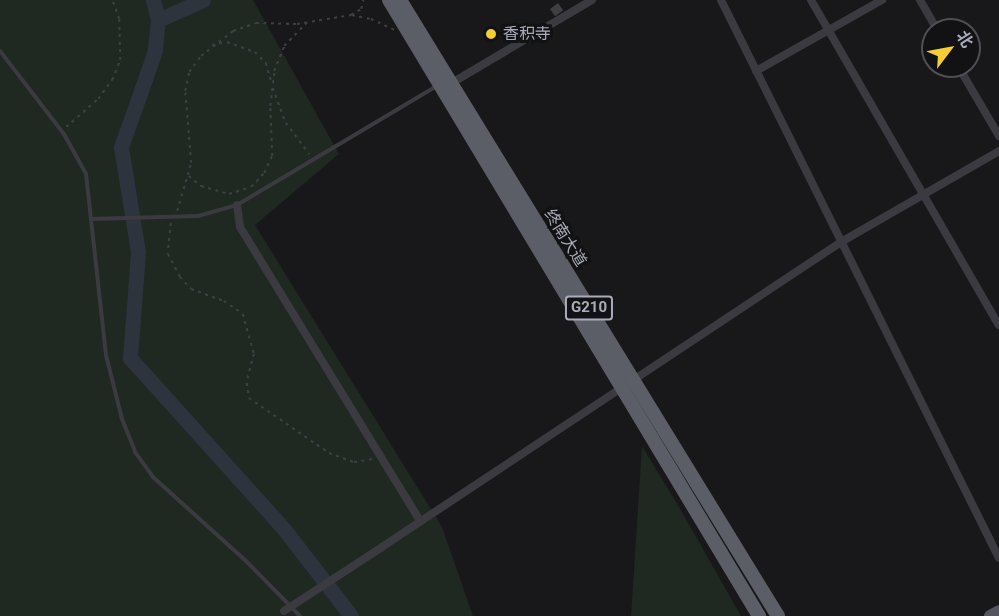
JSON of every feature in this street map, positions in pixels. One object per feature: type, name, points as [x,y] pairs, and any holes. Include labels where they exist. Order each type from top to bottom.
[{"type":"highway","name":"终南大道","points":[[389,0],[627,382],[778,616]]},
{"type":"highway","name":"终南大道","points":[[400,0],[443,86]]},
{"type":"highway","name":"终南大道","points":[[627,382],[759,616]]},
{"type":"main road","points":[[990,616],[999,611]]},
{"type":"street","points":[[443,86],[592,0]]},
{"type":"street","points":[[721,0],[999,558]]},
{"type":"street","points":[[811,0],[999,325]]},
{"type":"street","points":[[756,71],[882,0]]},
{"type":"street","points":[[920,0],[930,18]]},
{"type":"street","points":[[965,78],[999,136]]},
{"type":"street","points":[[284,611],[841,242],[924,192],[999,151]]},
{"type":"street","points":[[237,205],[240,227],[420,521]]},
{"type":"lane","points":[[0,51],[63,132],[86,174],[106,355],[122,419],[135,452],[153,477],[284,611],[300,616]]},
{"type":"lane","points":[[91,219],[163,219],[198,216],[237,205],[443,86]]},
{"type":"path","points":[[63,132],[112,80],[122,43],[112,0]]},
{"type":"path","points":[[351,15],[371,19],[403,36]]},
{"type":"path","points":[[189,176],[201,186],[229,194],[251,187],[264,173],[272,156],[272,86],[284,46],[309,21]]},
{"type":"path","points":[[212,46],[227,42],[255,52],[266,63],[286,123],[316,158]]},
{"type":"shaded area","points":[[0,0],[253,0],[339,154],[255,225],[442,527],[473,616],[0,616]]},
{"type":"shaded area","points":[[642,446],[682,512],[741,616],[631,616]]},
{"type":"building","points":[[558,3],[563,10],[555,16],[550,9]]},
{"type":"waterway","points":[[153,0],[158,20],[155,51],[121,147],[138,252],[130,358],[284,529],[351,616]]},
{"type":"waterway","points":[[158,20],[203,0]]},
{"type":"place","name":"香积寺","points":[[491,34]]}]
